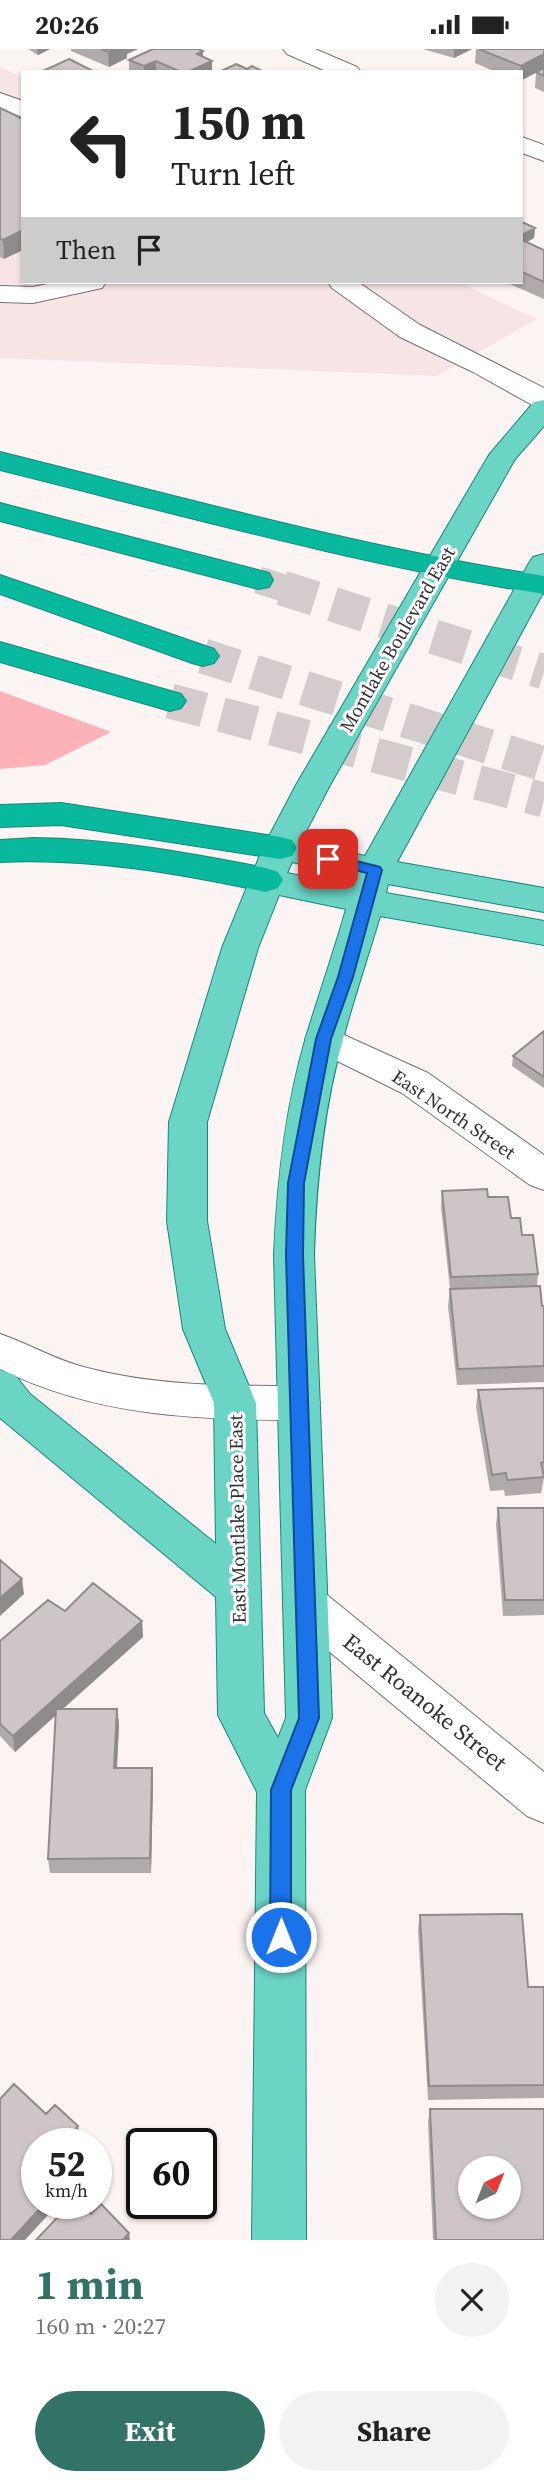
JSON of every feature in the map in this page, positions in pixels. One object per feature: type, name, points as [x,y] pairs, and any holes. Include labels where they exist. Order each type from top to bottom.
[{"type":"highway","points":[[0,461],[325,543],[437,568],[540,577]]},
{"type":"highway","points":[[0,512],[258,580]]},
{"type":"highway","points":[[0,584],[202,656]]},
{"type":"highway","points":[[0,652],[170,701]]},
{"type":"highway","points":[[0,816],[61,814],[273,864]]},
{"type":"highway","points":[[0,851],[72,848],[165,860],[273,864]]},
{"type":"main road","name":"Montlake Boulevard East","points":[[273,864],[313,785],[503,455],[544,408]]},
{"type":"main road","points":[[370,886],[540,577]]},
{"type":"main road","points":[[273,864],[370,886],[544,933]]},
{"type":"main road","name":"East Montlake Place East","points":[[273,864],[228,983],[188,1122],[187,1221],[204,1329],[235,1403],[241,1715],[281,1790]]},
{"type":"main road","points":[[370,886],[544,900]]},
{"type":"main road","name":"East Montlake Place East","points":[[279,2240],[281,1790],[309,1718],[294,1255],[296,1183],[324,1039],[345,977],[370,886]]},
{"type":"main road","points":[[0,1387],[15,1406],[238,1588]]},
{"type":"street","points":[[295,49],[344,70]]},
{"type":"street","points":[[0,100],[21,109]]},
{"type":"street","points":[[523,144],[544,154]]},
{"type":"street","points":[[0,294],[33,295],[84,284]]},
{"type":"street","points":[[344,284],[410,331],[483,366],[544,400]]},
{"type":"street","points":[[0,455],[117,490]]},
{"type":"street","name":"East North Street","points":[[324,1039],[415,1083],[544,1175]]},
{"type":"street","points":[[0,1350],[92,1388],[177,1402],[299,1403]]},
{"type":"street","name":"East Roanoke Street","points":[[305,1604],[544,1801]]},
{"type":"shaded area","points":[[0,67],[21,77],[21,284],[462,284],[537,319],[437,376],[0,358]]},
{"type":"shaded area","points":[[0,691],[111,732],[45,765],[0,769]]},
{"type":"building","points":[[153,49],[198,49],[203,51],[197,54],[212,61],[192,70],[176,70],[156,61],[144,66],[129,60]]},
{"type":"building","points":[[479,49],[544,49],[544,54],[521,66]]},
{"type":"building","points":[[69,59],[91,70],[45,70]]},
{"type":"building","points":[[236,64],[247,69],[252,66],[260,70],[223,70]]},
{"type":"building","points":[[544,68],[544,76],[536,72]]},
{"type":"building","points":[[0,108],[21,118],[21,231],[3,240],[0,238]]},
{"type":"building","points":[[523,222],[535,228],[523,234]]},
{"type":"building","points":[[523,240],[544,250],[544,282],[523,272]]},
{"type":"building","points":[[544,1031],[544,1077],[513,1056]]},
{"type":"building","points":[[487,1189],[488,1197],[508,1197],[511,1218],[520,1218],[522,1235],[533,1235],[538,1274],[451,1277],[442,1191]]},
{"type":"building","points":[[540,1286],[544,1306],[544,1366],[458,1369],[450,1289]]},
{"type":"building","points":[[544,1388],[544,1462],[541,1463],[544,1477],[507,1480],[506,1473],[492,1475],[478,1390]]},
{"type":"building","points":[[498,1508],[544,1508],[544,1600],[505,1600]]},
{"type":"building","points":[[0,1560],[22,1579],[0,1598]]},
{"type":"building","points":[[93,1583],[142,1621],[13,1736],[0,1724],[0,1641],[48,1600],[65,1611]]},
{"type":"building","points":[[56,1709],[117,1709],[114,1768],[152,1768],[150,1858],[48,1859]]},
{"type":"building","points":[[522,1914],[528,1987],[544,1987],[544,2085],[429,2086],[420,1915]]},
{"type":"building","points":[[14,2084],[46,2114],[55,2105],[78,2126],[21,2128],[21,2219],[30,2219],[11,2240],[0,2240],[0,2099]]},
{"type":"building","points":[[430,2109],[544,2109],[544,2240],[436,2240]]},
{"type":"building","points":[[112,2215],[129,2233],[123,2240],[36,2240],[56,2219],[112,2219]]},
{"type":"tunnel","points":[[258,580],[287,589]]},
{"type":"tunnel","points":[[282,588],[544,672]]},
{"type":"tunnel","points":[[203,656],[544,764]]},
{"type":"tunnel","points":[[170,701],[544,800]]},
{"type":"route","points":[[281,1937],[281,1790],[309,1718],[294,1255],[296,1183],[307,1114],[324,1039],[345,977],[364,901],[375,870],[328,859]]}]
